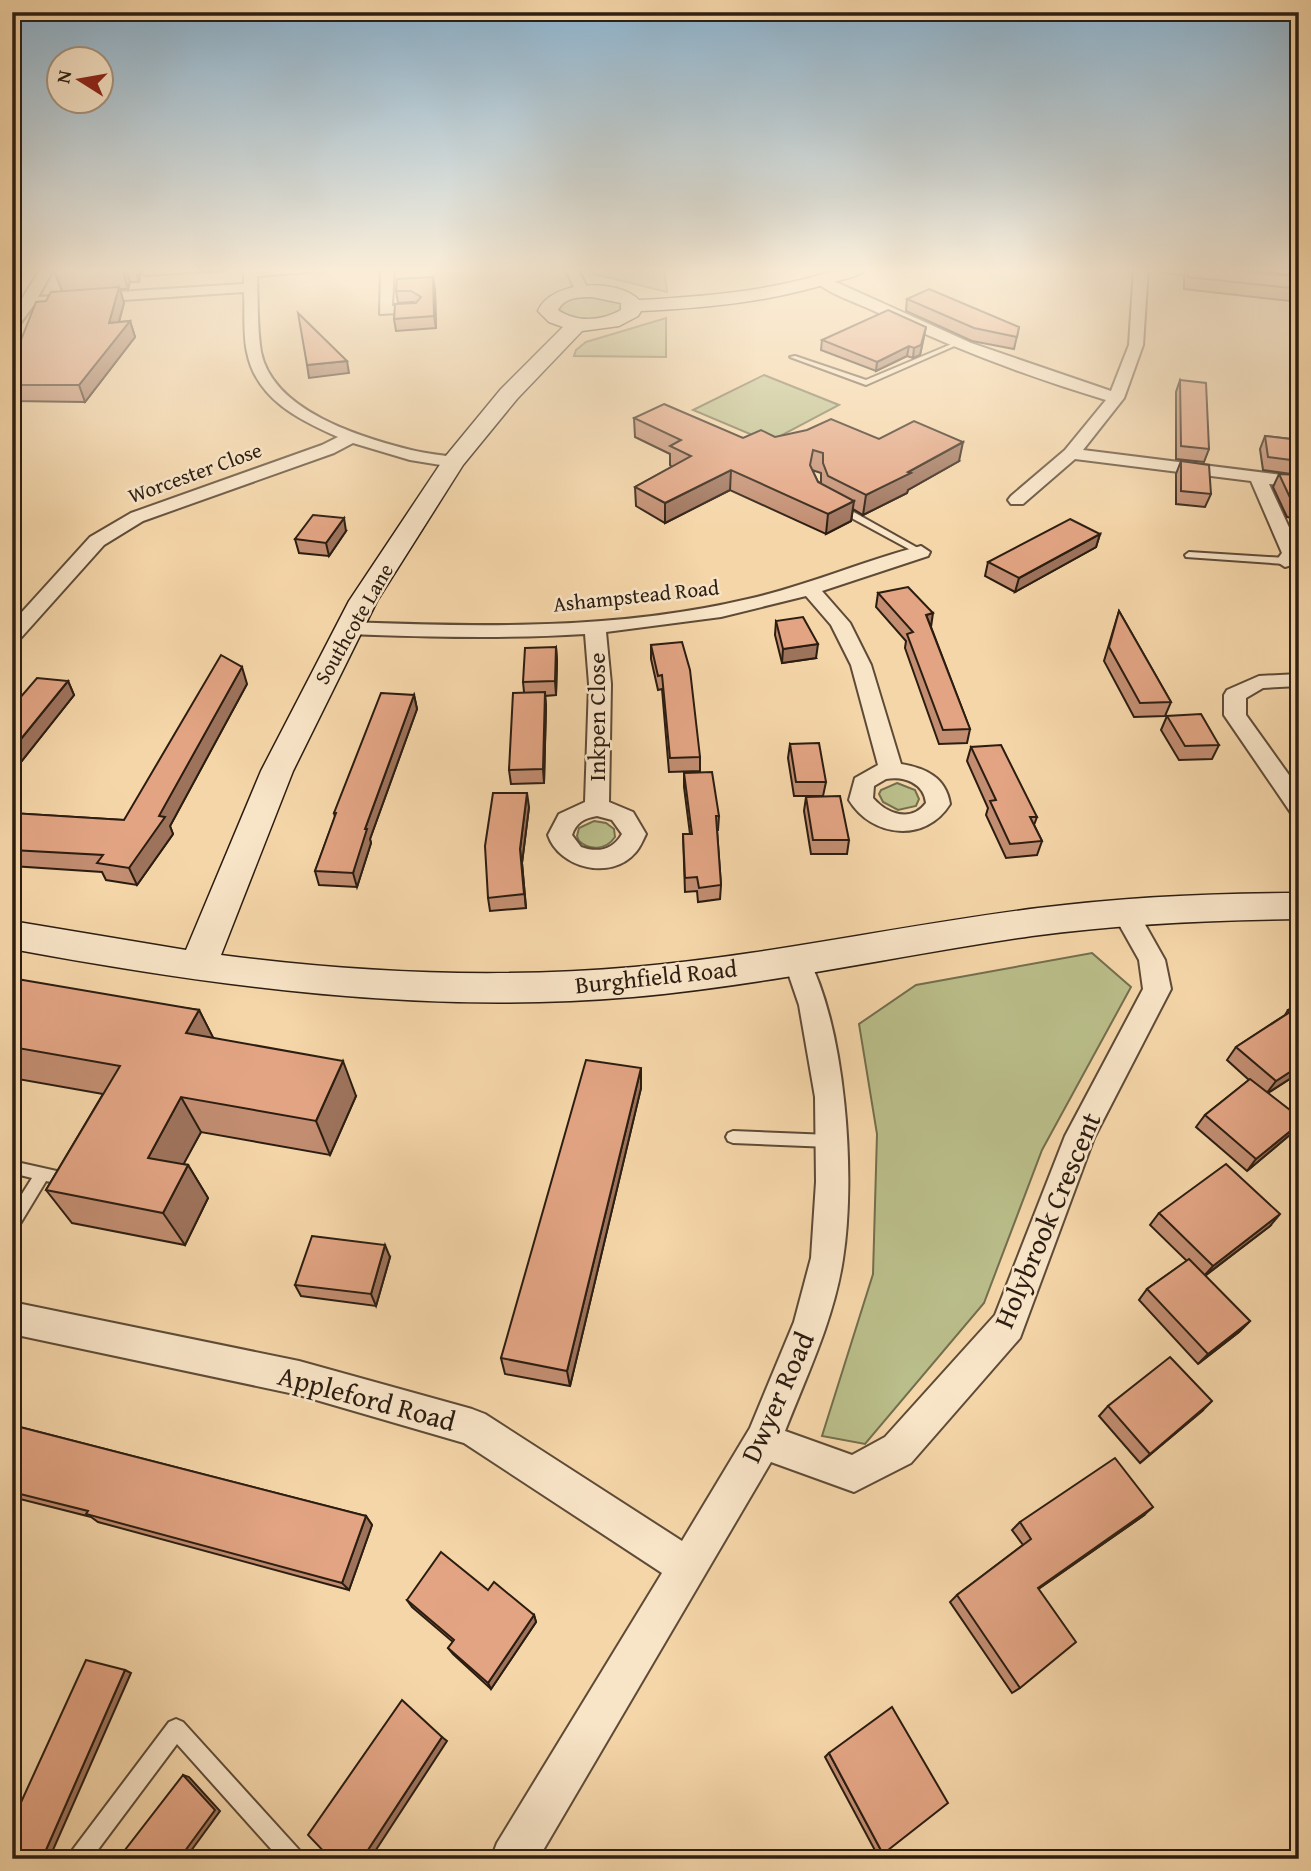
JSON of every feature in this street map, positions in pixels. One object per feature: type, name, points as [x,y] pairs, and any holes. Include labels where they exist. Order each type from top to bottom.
[{"type":"street","points":[[255,355],[269,388],[306,417],[351,437],[410,455],[453,462]]},
{"type":"street","name":"Southcote Lane","points":[[198,965],[277,771],[363,601],[453,462],[509,394],[547,355]]},
{"type":"street","points":[[988,355],[1076,387],[1116,398]]},
{"type":"street","points":[[1017,500],[1071,454],[1116,398],[1132,355]]},
{"type":"street","name":"Worcester Close","points":[[12,636],[97,541],[137,517],[328,449],[351,437]]},
{"type":"street","points":[[1071,454],[1299,482]]},
{"type":"street","points":[[1259,478],[1292,554],[1285,561]]},
{"type":"street","name":"Ashampstead Road","points":[[349,628],[453,632],[595,627],[721,611],[810,589],[921,552]]},
{"type":"street","points":[[810,589],[840,623],[861,665],[891,770]]},
{"type":"street","name":"Inkpen Close","points":[[595,627],[600,684],[597,808]]},
{"type":"street","points":[[1299,680],[1259,682],[1235,695],[1235,715],[1299,807]]},
{"type":"street","name":"Burghfield Road","points":[[12,935],[125,957],[365,985],[536,988],[630,983],[797,961],[1003,927],[1125,912],[1299,906]]},
{"type":"street","name":"Holybrook Crescent","points":[[763,1441],[854,1474],[898,1450],[1008,1326],[1080,1136],[1157,989],[1152,960],[1125,912]]},
{"type":"street","name":"Dwyer Road","points":[[513,1859],[763,1441],[811,1322],[827,1258],[832,1182],[830,1097],[813,1005],[797,961]]},
{"type":"street","name":"Appleford Road","points":[[12,1318],[299,1378],[472,1427],[686,1566]]},
{"type":"lane","points":[[793,357],[866,383],[930,355]]},
{"type":"lane","points":[[832,503],[921,552]]},
{"type":"lane","points":[[1189,555],[1285,561]]},
{"type":"lane","points":[[733,1137],[831,1141]]},
{"type":"lane","points":[[12,1167],[79,1182]]},
{"type":"lane","points":[[12,1224],[42,1174]]},
{"type":"lane","points":[[78,1859],[176,1729],[294,1859]]},
{"type":"green space","points":[[666,355],[666,357],[574,356]]},
{"type":"green space","points":[[764,375],[839,405],[769,442],[693,410]]},
{"type":"green space","points":[[897,783],[915,790],[919,799],[916,806],[898,810],[883,802],[879,794],[881,790]]},
{"type":"green space","points":[[594,821],[606,823],[614,829],[615,837],[603,847],[593,848],[583,844],[577,836],[579,828]]},
{"type":"green space","points":[[1092,953],[1131,987],[1042,1150],[984,1303],[865,1444],[822,1436],[873,1274],[877,1134],[859,1024],[916,985]]},
{"type":"building","points":[[12,355],[103,355],[79,385],[12,385]]},
{"type":"building","points":[[305,355],[341,355],[347,361],[307,365]]},
{"type":"building","points":[[860,355],[890,355],[877,362]]},
{"type":"building","points":[[1180,380],[1206,383],[1209,449],[1181,446]]},
{"type":"building","points":[[664,404],[743,438],[761,430],[775,437],[807,430],[831,419],[879,439],[914,421],[963,442],[908,472],[911,473],[866,495],[828,476],[823,463],[823,453],[813,450],[810,465],[818,482],[854,501],[828,514],[731,470],[665,503],[635,487],[691,456],[670,446],[681,440],[634,418]]},
{"type":"building","points":[[1265,436],[1299,440],[1299,461],[1268,457]]},
{"type":"building","points":[[1181,461],[1209,465],[1211,494],[1181,491]]},
{"type":"building","points":[[1279,474],[1299,475],[1299,504],[1293,504]]},
{"type":"building","points":[[313,515],[344,518],[326,543],[295,539]]},
{"type":"building","points":[[1070,519],[1100,534],[1019,578],[988,562]]},
{"type":"building","points":[[908,587],[933,613],[926,615],[970,729],[943,730],[907,634],[913,632],[878,593]]},
{"type":"building","points":[[1119,611],[1171,702],[1140,703],[1109,647]]},
{"type":"building","points":[[803,617],[818,644],[783,649],[776,621]]},
{"type":"building","points":[[682,642],[690,670],[700,757],[670,758],[662,675],[658,676],[651,645]]},
{"type":"building","points":[[556,647],[555,681],[523,682],[525,648]]},
{"type":"building","points":[[221,655],[242,667],[159,816],[165,817],[129,868],[97,863],[103,855],[12,850],[12,813],[124,820]]},
{"type":"building","points":[[37,678],[68,681],[12,750],[12,707]]},
{"type":"building","points":[[545,692],[543,769],[509,770],[513,693]]},
{"type":"building","points":[[381,693],[414,695],[365,829],[353,873],[315,871],[334,813]]},
{"type":"building","points":[[1201,714],[1219,745],[1185,746],[1167,716]]},
{"type":"building","points":[[819,743],[826,782],[796,782],[790,744]]},
{"type":"building","points":[[1001,745],[1037,817],[1030,817],[1042,841],[1010,844],[990,801],[996,800],[971,747]]},
{"type":"building","points":[[712,772],[719,816],[716,816],[721,885],[699,888],[697,877],[685,878],[683,834],[692,834],[684,773]]},
{"type":"building","points":[[493,793],[527,793],[520,849],[524,894],[488,898],[485,846]]},
{"type":"building","points":[[840,796],[849,840],[813,840],[806,797]]},
{"type":"building","points":[[17,979],[199,1010],[186,1033],[343,1061],[316,1121],[181,1097],[148,1158],[188,1165],[163,1213],[46,1190],[120,1066],[12,1047],[12,985]]},
{"type":"building","points":[[1299,1005],[1299,1066],[1276,1081],[1236,1047]]},
{"type":"building","points":[[586,1060],[641,1068],[567,1371],[501,1358]]},
{"type":"building","points":[[1250,1079],[1299,1117],[1299,1124],[1256,1159],[1205,1115]]},
{"type":"building","points":[[1226,1164],[1280,1214],[1213,1266],[1159,1213]]},
{"type":"building","points":[[312,1236],[385,1245],[371,1294],[295,1285]]},
{"type":"building","points":[[1189,1259],[1250,1321],[1208,1354],[1147,1289]]},
{"type":"building","points":[[1170,1357],[1212,1401],[1150,1454],[1108,1406]]},
{"type":"building","points":[[12,1425],[366,1516],[342,1583],[12,1492]]},
{"type":"building","points":[[1115,1458],[1153,1507],[1038,1588],[1076,1642],[1020,1688],[957,1595],[1031,1539],[1020,1522]]},
{"type":"building","points":[[441,1552],[488,1590],[494,1582],[534,1615],[488,1683],[448,1648],[454,1640],[407,1600]]},
{"type":"building","points":[[86,1660],[125,1670],[42,1859],[12,1859],[12,1822]]},
{"type":"building","points":[[402,1700],[442,1737],[362,1859],[331,1859],[308,1835]]},
{"type":"building","points":[[892,1707],[948,1803],[883,1854],[829,1753]]},
{"type":"building","points":[[183,1775],[215,1810],[179,1859],[118,1859]]}]
